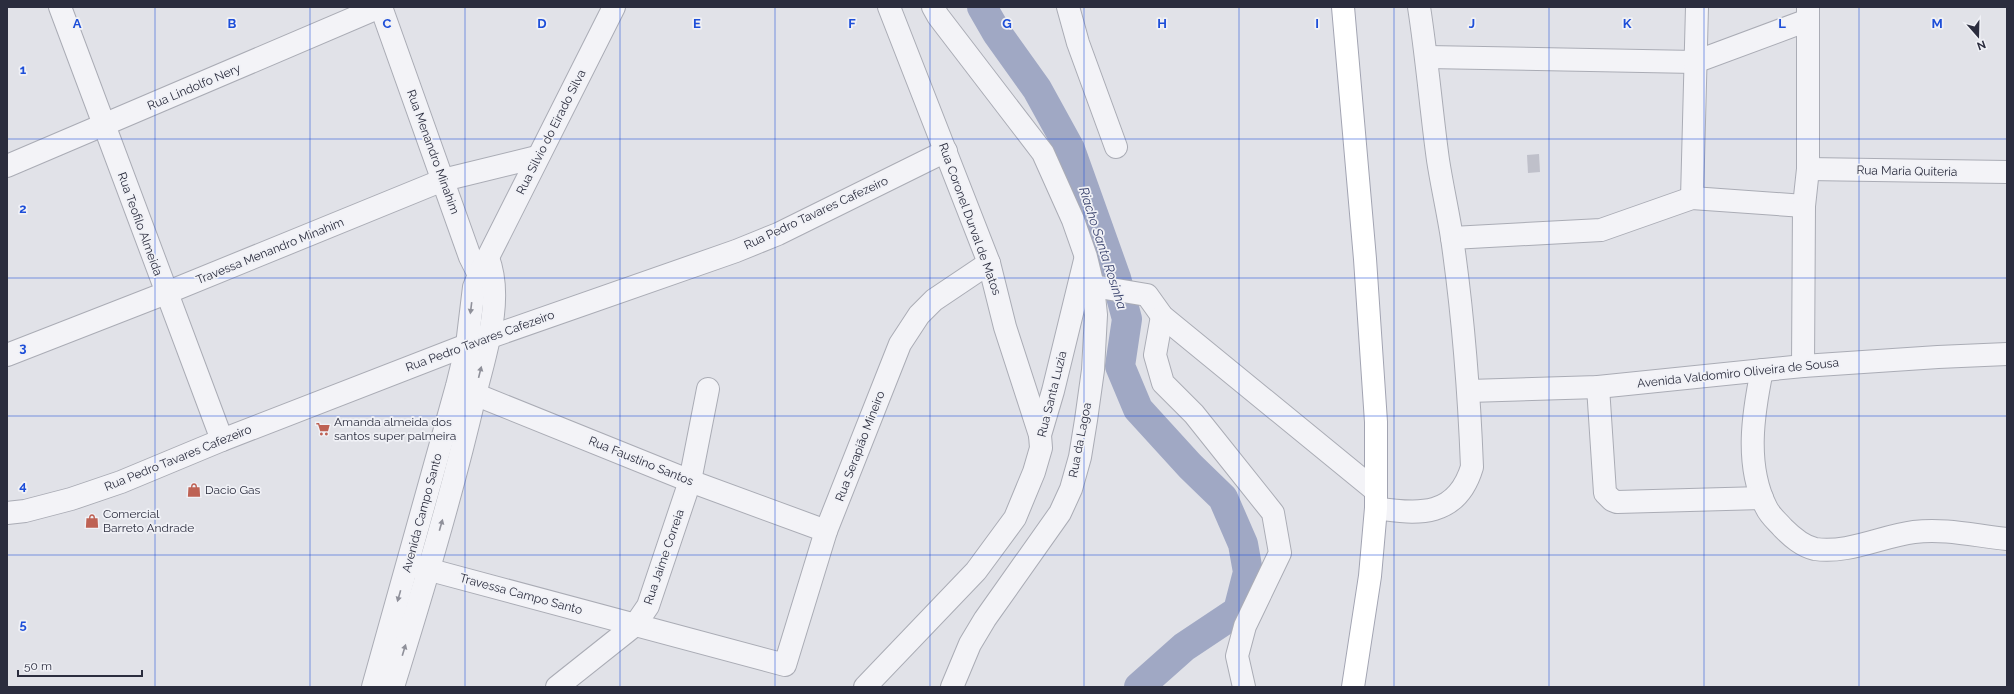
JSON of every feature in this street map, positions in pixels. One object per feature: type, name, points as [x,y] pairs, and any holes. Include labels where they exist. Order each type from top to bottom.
[{"type":"main road","points":[[1343,7],[1365,259],[1376,422],[1376,499],[1370,576],[1354,687]]},
{"type":"street","name":"Rua Teofilo Almeida","points":[[60,7],[222,440]]},
{"type":"street","name":"Rua Lindolfo Nery","points":[[7,166],[381,7]]},
{"type":"street","name":"Rua Menandro Minahim","points":[[381,7],[470,256],[484,267],[494,291]]},
{"type":"street","name":"Rua Silvio do Eirado Silva","points":[[484,267],[537,157],[614,7]]},
{"type":"street","name":"Rua Coronel Durval de Matos","points":[[889,7],[989,264],[1005,327],[1040,435]]},
{"type":"street","name":"Rua da Lagoa","points":[[933,7],[938,16],[1043,153],[1073,220],[1086,257],[1093,286],[1096,315],[1092,370],[1080,457],[1071,489],[1060,513],[985,619],[970,644],[952,687]]},
{"type":"street","points":[[1068,7],[1078,43],[1116,147]]},
{"type":"street","points":[[1093,286],[1147,295],[1162,316],[1376,499],[1406,513],[1426,512],[1440,507],[1452,499],[1462,488],[1472,467],[1469,391],[1452,238],[1438,160],[1427,57],[1419,7]]},
{"type":"street","points":[[1692,198],[1697,7]]},
{"type":"street","points":[[1427,57],[1695,62],[1808,13],[1808,169],[1804,206],[1803,366]]},
{"type":"street","name":"Rua Pedro Tavares Cafezeiro","points":[[7,513],[24,511],[71,499],[121,482],[222,440],[467,345],[764,240],[946,151]]},
{"type":"street","name":"Travessa Menandro Minahim","points":[[7,355],[166,293],[443,180],[537,157]]},
{"type":"street","name":"Rua Maria Quiteria","points":[[1808,169],[2007,172]]},
{"type":"street","points":[[1452,238],[1601,230],[1692,198],[1804,206]]},
{"type":"street","name":"Rua Santa Luzia","points":[[864,687],[976,571],[1015,518],[1034,472],[1041,448],[1040,435],[1053,391],[1086,257]]},
{"type":"street","name":"Rua Serapião Mineiro","points":[[785,665],[826,531],[900,344],[919,315],[934,300],[989,264]]},
{"type":"street","name":"Avenida Campo Santo","points":[[393,687],[429,569],[462,449],[467,345],[474,287],[484,267]]},
{"type":"street","name":"Avenida Campo Santo","points":[[373,687],[408,564],[466,390],[489,337],[494,291]]},
{"type":"street","points":[[1162,316],[1155,355],[1162,383],[1194,414],[1273,513],[1280,553],[1245,626],[1237,656],[1244,687]]},
{"type":"street","name":"Avenida Valdomiro Oliveira de Sousa","points":[[1469,391],[1598,387],[1803,366],[1938,356],[2007,354]]},
{"type":"street","points":[[1762,370],[1756,402],[1753,432],[1757,484],[1762,498],[1773,518],[1795,541],[1815,549],[1853,546],[1913,532],[1933,531],[2007,539]]},
{"type":"street","points":[[1598,387],[1605,493],[1612,500],[1617,502],[1762,498]]},
{"type":"street","name":"Rua Jaime Correia","points":[[557,687],[635,625],[648,606],[657,584],[690,481],[708,389]]},
{"type":"street","name":"Rua Faustino Santos","points":[[466,390],[690,481],[826,531]]},
{"type":"street","name":"Travessa Campo Santo","points":[[408,564],[785,665]]},
{"type":"building","points":[[1539,154],[1540,172],[1528,173],[1527,155]]},
{"type":"waterway","name":"Riacho Santa Rosinha","points":[[982,7],[997,33],[1037,89],[1070,149],[1116,278],[1127,319],[1120,366],[1138,409],[1190,466],[1223,498],[1243,544],[1248,572],[1238,611],[1184,647],[1139,687]]},
{"type":"place","name":"Amanda almeida dos santos super palmeira","points":[[323,429]]},
{"type":"place","name":"Dacio Gas","points":[[194,490]]},
{"type":"place","name":"Comercial Barreto Andrade","points":[[92,521]]}]
